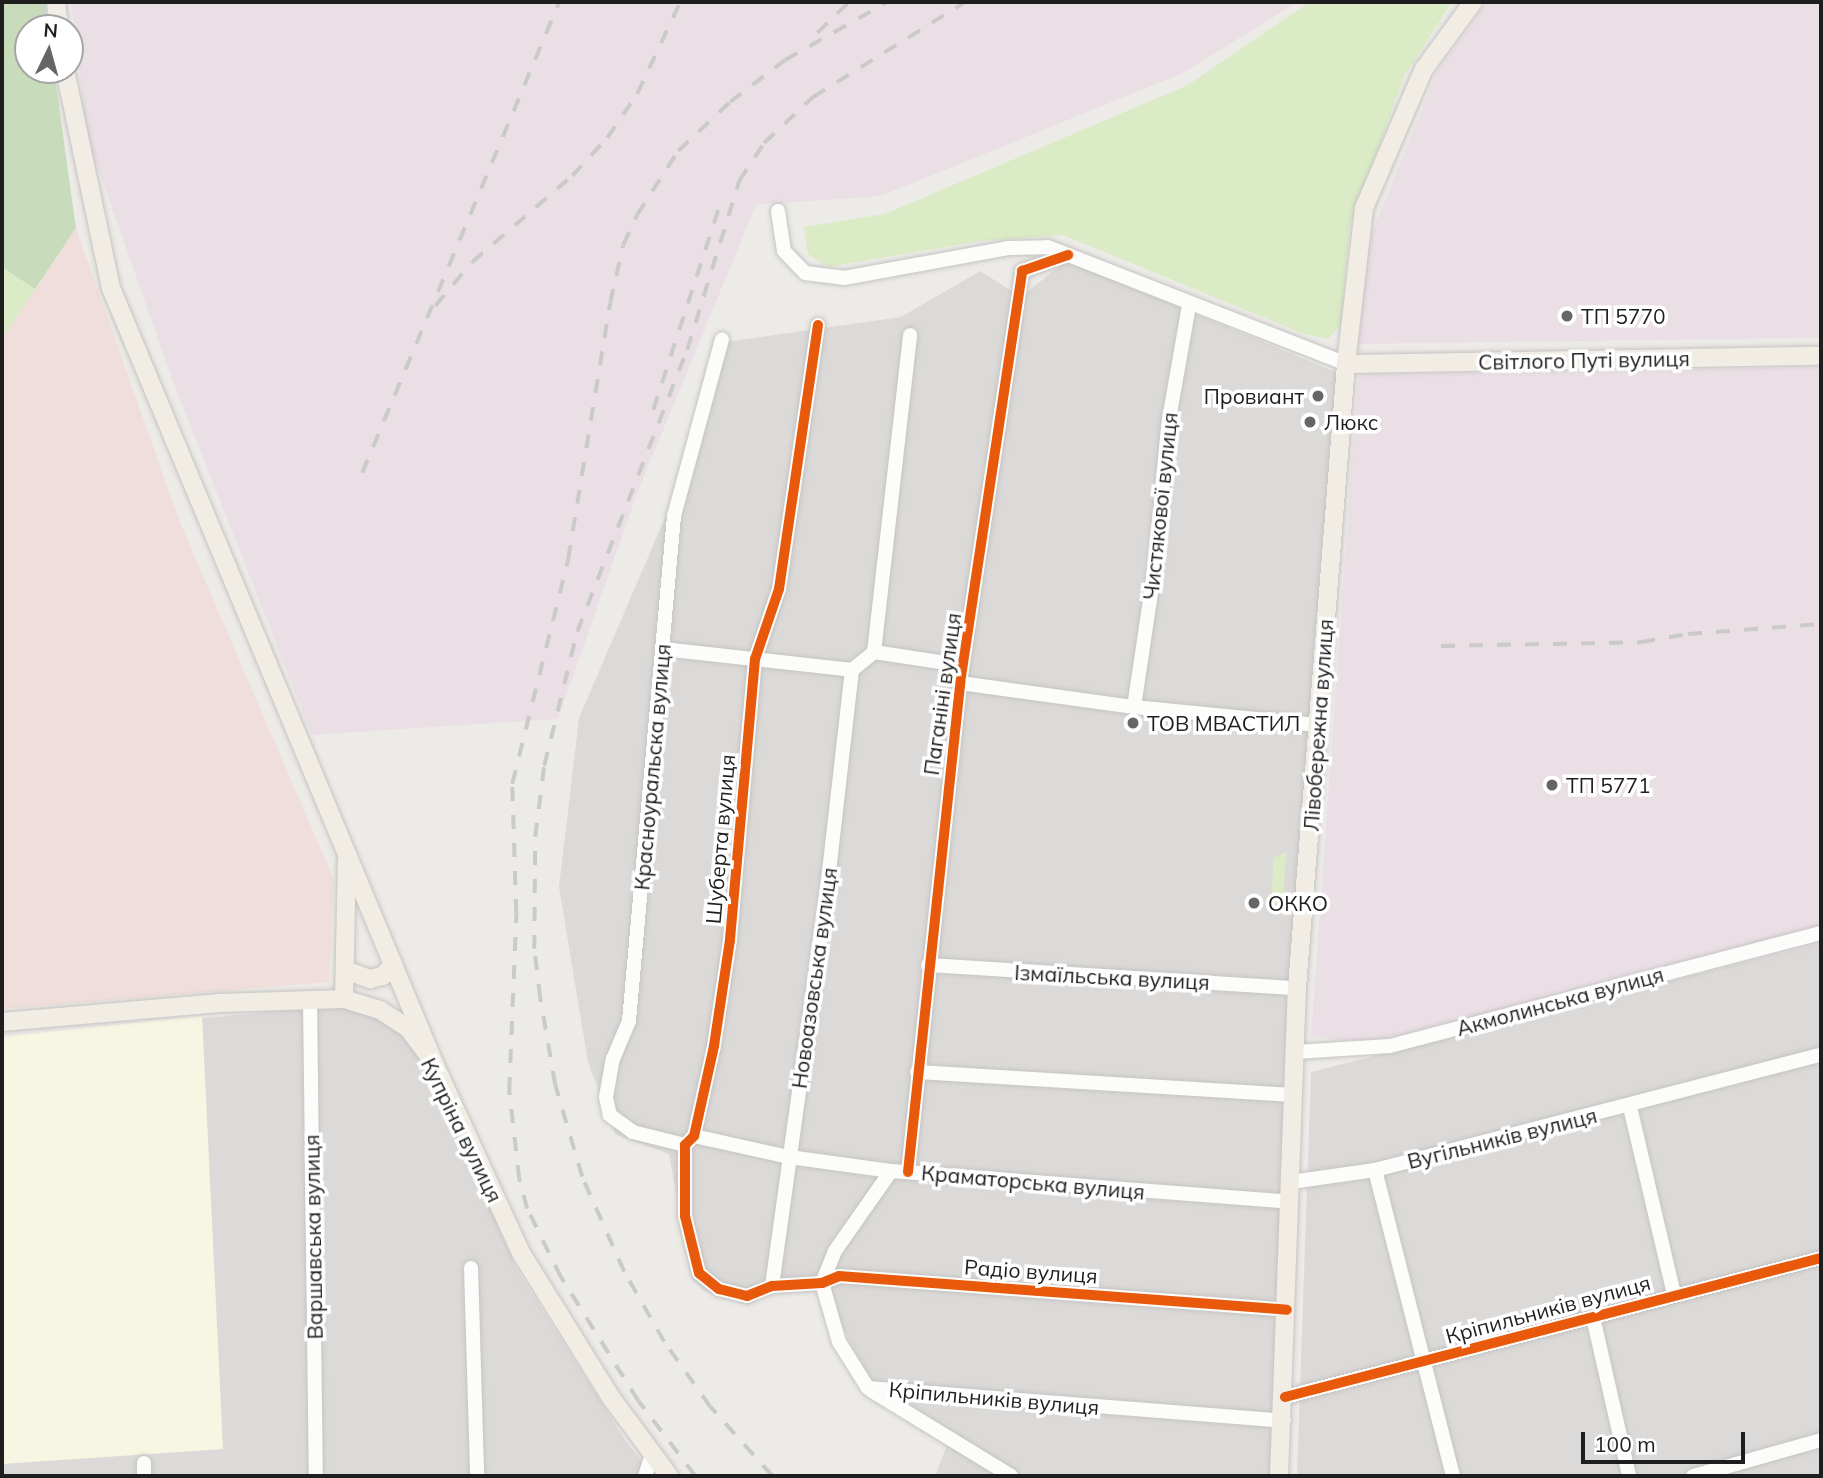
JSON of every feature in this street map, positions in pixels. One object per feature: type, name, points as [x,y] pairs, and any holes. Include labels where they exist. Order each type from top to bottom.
[{"type":"main road","name":"Лівобережна вулиця","points":[[1279,1476],[1285,1397],[1297,988],[1346,364],[1364,208],[1424,69],[1473,2]]},
{"type":"main road","points":[[67,84],[72,118],[111,288],[434,1063]]},
{"type":"main road","name":"Світлого Путі вулиця","points":[[1346,364],[1821,356]]},
{"type":"main road","points":[[344,999],[347,853]]},
{"type":"main road","points":[[345,970],[370,979],[383,976],[393,964]]},
{"type":"main road","name":"Купріна вулиця","points":[[2,1022],[310,999],[344,999],[380,1010],[408,1028],[434,1063],[521,1253],[669,1476]]},
{"type":"street","points":[[778,211],[785,251],[805,273],[844,278],[1009,248],[1048,247],[1189,306],[1346,364]]},
{"type":"street","name":"Паганіні вулиця","points":[[908,1172],[960,683],[1022,271],[1068,255]]},
{"type":"street","name":"Чистякової вулиця","points":[[1134,707],[1155,566],[1169,419],[1189,306]]},
{"type":"street","name":"Шуберта вулиця","points":[[772,1286],[747,1296],[719,1289],[699,1273],[685,1216],[690,1141],[730,940],[755,659],[779,589],[818,325]]},
{"type":"street","points":[[663,649],[852,670],[874,652],[910,335]]},
{"type":"street","name":"Красноуральска вулиця","points":[[690,1141],[633,1132],[610,1115],[606,1097],[613,1059],[629,1021],[674,516],[722,338]]},
{"type":"street","points":[[874,652],[947,663],[960,683],[1134,707],[1317,725]]},
{"type":"street","name":"Новоазовська вулиця","points":[[772,1286],[852,670]]},
{"type":"street","name":"Акмолинська вулиця","points":[[1295,1052],[1390,1046],[1821,933]]},
{"type":"street","name":"Ізмаїльська вулиця","points":[[928,965],[1297,988]]},
{"type":"street","name":"Варшавська вулиця","points":[[310,999],[316,1476]]},
{"type":"street","name":"Вугільників вулиця","points":[[1291,1182],[1375,1170],[1630,1107],[1821,1055]]},
{"type":"street","points":[[917,1072],[1294,1095]]},
{"type":"street","points":[[1630,1107],[1674,1295]]},
{"type":"street","name":"Краматорська вулиця","points":[[690,1141],[891,1171],[1290,1202]]},
{"type":"street","points":[[1375,1170],[1421,1363],[1453,1476]]},
{"type":"street","points":[[822,1283],[835,1251],[891,1171]]},
{"type":"street","name":"Кріпильників вулиця","points":[[1285,1397],[1821,1258]]},
{"type":"street","points":[[471,1268],[477,1476]]},
{"type":"street","name":"Радіо вулиця","points":[[772,1286],[822,1283],[839,1276],[1287,1310]]},
{"type":"street","name":"Кріпильників вулиця","points":[[822,1283],[839,1342],[868,1388],[1284,1421]]},
{"type":"street","points":[[1593,1317],[1629,1476]]},
{"type":"street","points":[[868,1388],[1011,1476]]},
{"type":"street","points":[[1693,1476],[1720,1472],[1821,1440]]},
{"type":"street","points":[[645,1476],[652,1454]]},
{"type":"shaded area","points":[[71,2],[1298,2],[1181,74],[881,196],[756,205],[638,491],[558,719],[312,735],[172,379],[87,137],[81,84],[84,84],[84,14],[72,14]]},
{"type":"shaded area","points":[[1487,2],[1821,2],[1821,338],[1357,344],[1367,245],[1437,72]]},
{"type":"shaded area","points":[[76,228],[179,520],[334,880],[329,982],[2,1009],[2,338]]},
{"type":"shaded area","points":[[1067,260],[1340,374],[1276,1476],[935,1476],[952,1432],[870,1383],[822,1283],[782,1278],[748,1305],[706,1292],[692,1280],[669,1154],[615,1134],[588,1062],[559,887],[579,718],[673,499],[725,342],[901,317],[980,271],[1021,297]]},
{"type":"shaded area","points":[[1821,367],[1821,943],[1401,1044],[1311,1037],[1358,375]]},
{"type":"shaded area","points":[[1821,943],[1821,1476],[1297,1476],[1311,1072]]},
{"type":"shaded area","points":[[345,1005],[359,1007],[404,1033],[429,1065],[516,1268],[625,1440],[653,1476],[2,1476],[2,1037]]},
{"type":"shaded area","points":[[202,1016],[223,1449],[2,1464],[2,1037]]},
{"type":"green space","points":[[2,2],[45,2],[46,14],[14,14],[14,84],[56,84],[76,228],[35,289],[2,267]]},
{"type":"green space","points":[[1310,2],[1452,2],[1404,76],[1349,230],[1341,324],[1328,339],[1304,334],[1063,235],[980,241],[828,267],[808,254],[804,227],[885,214],[1188,85]]},
{"type":"green space","points":[[2,267],[35,289],[2,338]]},
{"type":"green space","points":[[1286,852],[1282,913],[1272,903],[1273,858]]},
{"type":"railway","points":[[362,473],[559,2]]},
{"type":"railway","points":[[435,306],[472,262],[572,176],[607,138],[637,94],[680,2]]},
{"type":"railway","points":[[817,33],[849,2]]},
{"type":"railway","points":[[695,1476],[638,1401],[561,1278],[527,1209],[519,1179],[509,1091],[516,913],[512,784],[568,559],[610,303],[623,245],[637,215],[678,151],[730,102],[785,60],[887,2]]},
{"type":"railway","points":[[772,1476],[710,1407],[664,1342],[624,1272],[582,1177],[555,1085],[534,949],[535,837],[544,766],[577,632],[687,350],[739,181],[764,143],[813,97],[965,2]]},
{"type":"railway","points":[[653,410],[718,210]]},
{"type":"railway","points":[[1441,646],[1641,642],[1688,634],[1821,624]]},
{"type":"cycle path","points":[[908,1172],[960,683],[1022,271],[1068,255]]},
{"type":"cycle path","points":[[818,325],[779,589],[755,659],[730,940],[714,1046],[694,1136],[685,1145],[685,1216],[699,1273],[719,1289],[747,1296],[772,1286],[822,1283],[839,1276],[1287,1310]]},
{"type":"cycle path","points":[[1285,1397],[1821,1258]]},
{"type":"place","name":"ТП 5770","points":[[1567,316]]},
{"type":"place","name":"Провиант","points":[[1318,396]]},
{"type":"place","name":"Люкс","points":[[1310,422]]},
{"type":"place","name":"ТОВ МВАСТИЛ","points":[[1133,723]]},
{"type":"place","name":"ТП 5771","points":[[1552,785]]},
{"type":"place","name":"ОККО","points":[[1254,903]]}]
